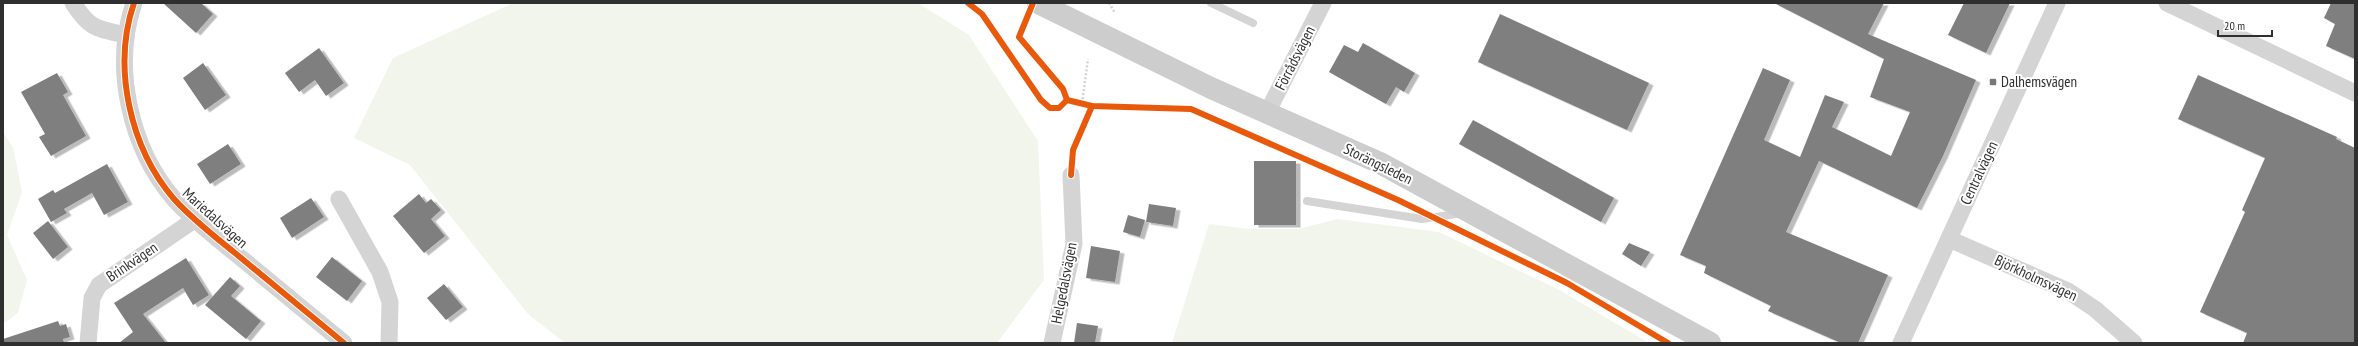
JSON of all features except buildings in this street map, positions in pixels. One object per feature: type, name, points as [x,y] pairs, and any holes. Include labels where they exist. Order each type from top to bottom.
[{"type":"main road","name":"Storängsleden","points":[[1038,3],[1211,88],[1380,163],[1710,343]]},
{"type":"street","points":[[73,3],[82,18],[89,25],[125,35]]},
{"type":"street","name":"Mariedalsvägen","points":[[134,3],[125,35],[126,86],[134,126],[162,183],[194,220],[344,343]]},
{"type":"street","name":"Förrådsvägen","points":[[1267,113],[1323,3]]},
{"type":"street","name":"Centralvägen","points":[[1901,343],[2057,3]]},
{"type":"street","points":[[2167,3],[2355,92]]},
{"type":"street","name":"Helgedalsvägen","points":[[1052,343],[1074,244],[1072,175]]},
{"type":"street","points":[[339,199],[380,272],[388,294],[390,302],[389,343]]},
{"type":"street","name":"Brinkvägen","points":[[88,343],[92,298],[99,285],[194,220]]},
{"type":"street","name":"Björkholmsvägen","points":[[1950,238],[2068,291],[2095,309],[2134,343]]},
{"type":"lane","points":[[1211,3],[1253,23]]},
{"type":"lane","points":[[1307,201],[1422,219],[1469,212]]},
{"type":"path","points":[[1109,3],[1115,13]]},
{"type":"path","points":[[1082,103],[1088,59]]},
{"type":"shaded area","points":[[513,3],[918,3],[969,35],[1038,141],[1044,280],[997,343],[565,343],[528,314],[410,165],[354,138],[393,58]]},
{"type":"shaded area","points":[[3,132],[13,148],[22,192],[7,235],[27,280],[18,313],[3,324]]},
{"type":"shaded area","points":[[1338,219],[1439,232],[1561,291],[1649,343],[1172,343],[1209,224],[1249,229],[1298,229]]},
{"type":"cycle path","points":[[134,3],[128,28],[125,53],[125,80],[129,106],[136,131],[146,156],[159,179],[174,199],[211,234],[344,343]]},
{"type":"cycle path","points":[[968,3],[982,14],[1041,100],[1050,108],[1059,108],[1067,100]]},
{"type":"cycle path","points":[[1033,3],[1019,37],[1063,89],[1067,100]]},
{"type":"cycle path","points":[[1067,100],[1092,106],[1191,109],[1398,200],[1567,283],[1668,343]]},
{"type":"cycle path","points":[[1071,175],[1073,150],[1092,106]]},
{"type":"place","name":"Dalhemsvägen","points":[[1993,82]]}]
